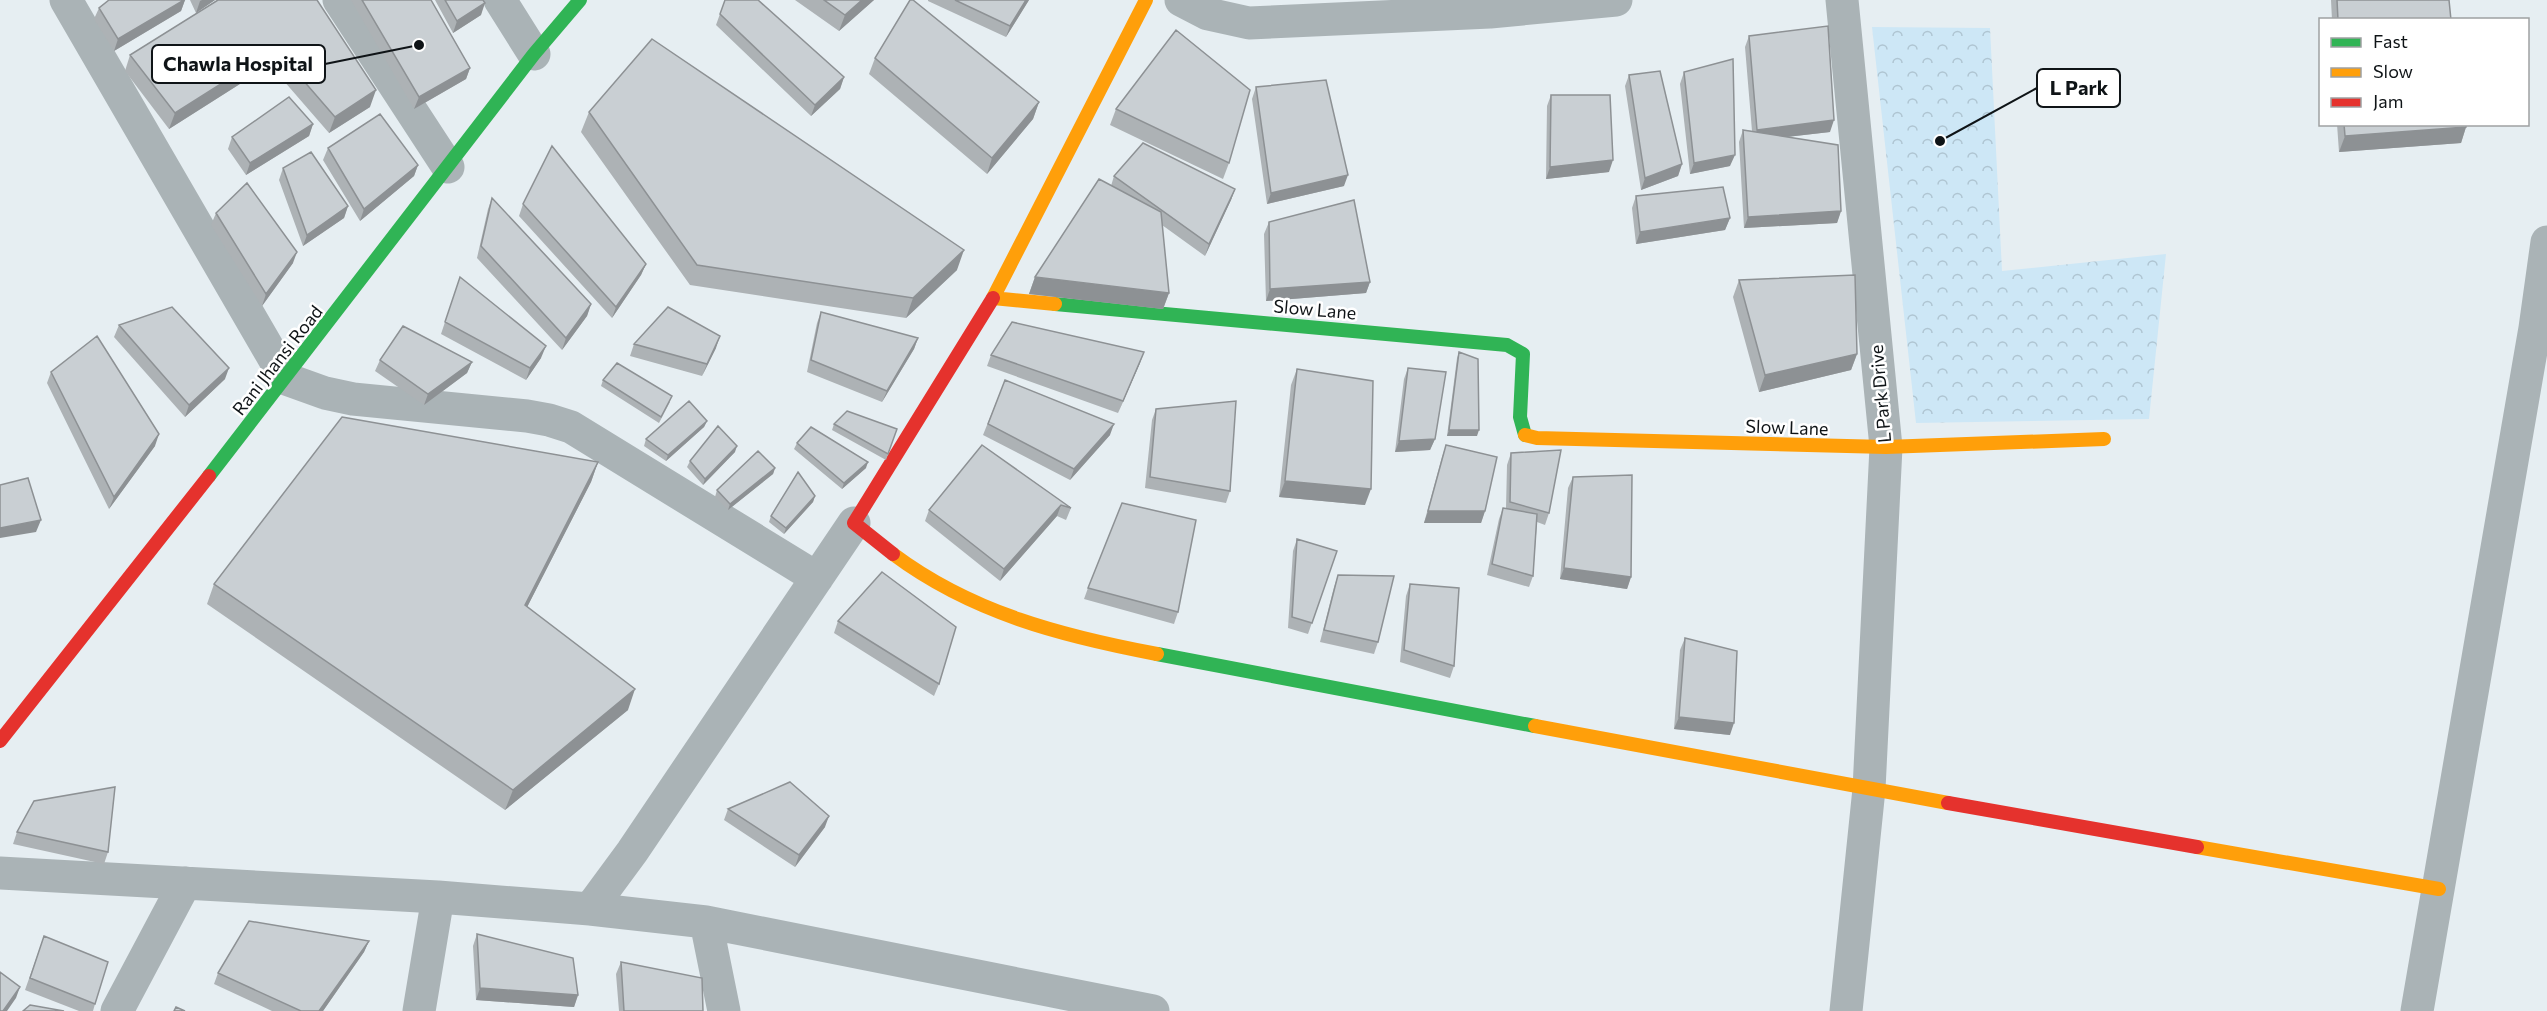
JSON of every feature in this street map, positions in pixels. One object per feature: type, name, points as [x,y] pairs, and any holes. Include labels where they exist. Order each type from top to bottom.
[{"type":"street","points":[[66,0],[286,379],[325,393],[352,399],[527,416],[571,427],[817,578]]},
{"type":"street","points":[[339,0],[448,167]]},
{"type":"street","points":[[500,0],[534,54]]},
{"type":"street","name":"Rani Jhansi Road","points":[[0,741],[286,379],[534,54],[580,0]]},
{"type":"street","points":[[590,909],[632,852],[854,523],[993,298],[1146,0]]},
{"type":"street","points":[[1181,0],[1208,14],[1249,23],[1490,6],[1616,0]]},
{"type":"street","name":"L Park Drive","points":[[1842,0],[1886,447],[1869,789],[1846,1011]]},
{"type":"street","points":[[2417,1011],[2541,328],[2547,242]]},
{"type":"street","name":"Slow Lane","points":[[993,298],[1507,345],[1523,354],[1526,369],[1519,425],[1525,436],[1886,447]]},
{"type":"street","points":[[1886,447],[2104,440]]},
{"type":"street","points":[[854,523],[925,576],[1004,617],[1040,629],[1869,789],[2439,889]]},
{"type":"street","points":[[0,873],[438,897],[590,909],[706,922],[1153,1011]]},
{"type":"street","points":[[117,1011],[185,883]]},
{"type":"street","points":[[419,1011],[438,897]]},
{"type":"street","points":[[706,922],[724,1011]]},
{"type":"green space","points":[[1872,27],[1990,28],[2002,271],[2166,254],[2149,419],[1916,423]]},
{"type":"building","points":[[109,0],[184,0],[118,39],[99,8]]},
{"type":"building","points":[[218,0],[317,0],[376,90],[335,117],[276,49],[175,113],[130,55]]},
{"type":"building","points":[[362,0],[431,0],[470,68],[419,97]]},
{"type":"building","points":[[445,0],[483,0],[485,3],[457,21]]},
{"type":"building","points":[[725,0],[758,0],[844,77],[815,105],[720,14]]},
{"type":"building","points":[[824,0],[862,0],[845,15]]},
{"type":"building","points":[[910,0],[913,0],[1039,102],[992,158],[875,58]]},
{"type":"building","points":[[955,0],[1026,0],[1010,26]]},
{"type":"building","points":[[2337,0],[2449,0],[2451,18],[2338,18]]},
{"type":"building","points":[[1828,26],[1834,120],[1757,130],[1749,36]]},
{"type":"building","points":[[1176,30],[1250,90],[1229,163],[1116,109]]},
{"type":"building","points":[[652,39],[964,250],[913,298],[697,265],[589,112]]},
{"type":"building","points":[[1733,59],[1735,155],[1694,163],[1684,72]]},
{"type":"building","points":[[1660,71],[1682,164],[1645,178],[1629,75]]},
{"type":"building","points":[[1326,80],[1348,175],[1271,193],[1256,87]]},
{"type":"building","points":[[1551,95],[1610,95],[1613,160],[1550,167]]},
{"type":"building","points":[[289,97],[313,124],[250,163],[232,137]]},
{"type":"building","points":[[380,114],[418,165],[364,209],[328,148]]},
{"type":"building","points":[[2344,126],[2466,126],[2466,127],[2345,136]]},
{"type":"building","points":[[1743,130],[1838,145],[1841,211],[1748,217]]},
{"type":"building","points":[[1143,143],[1235,189],[1209,244],[1114,176]]},
{"type":"building","points":[[552,146],[646,264],[616,307],[523,204]]},
{"type":"building","points":[[311,152],[348,206],[307,235],[283,168]]},
{"type":"building","points":[[1099,179],[1161,212],[1169,293],[1035,277]]},
{"type":"building","points":[[247,183],[297,252],[266,294],[216,213]]},
{"type":"building","points":[[1723,187],[1730,218],[1640,232],[1636,196]]},
{"type":"building","points":[[492,198],[591,304],[566,338],[481,246]]},
{"type":"building","points":[[1354,200],[1370,282],[1270,289],[1269,222]]},
{"type":"building","points":[[1855,275],[1857,354],[1765,375],[1739,280]]},
{"type":"building","points":[[460,277],[546,346],[530,368],[445,322]]},
{"type":"building","points":[[172,307],[229,368],[189,405],[119,325]]},
{"type":"building","points":[[668,307],[720,336],[707,364],[634,344]]},
{"type":"building","points":[[821,312],[918,338],[887,391],[811,360]]},
{"type":"building","points":[[1012,322],[1144,352],[1123,401],[991,355]]},
{"type":"building","points":[[403,326],[472,362],[428,394],[380,360]]},
{"type":"building","points":[[97,336],[159,434],[114,497],[51,372]]},
{"type":"building","points":[[1459,352],[1478,359],[1479,430],[1449,430]]},
{"type":"building","points":[[617,363],[672,396],[661,417],[603,380]]},
{"type":"building","points":[[1408,368],[1446,372],[1435,439],[1399,441]]},
{"type":"building","points":[[1297,369],[1373,381],[1371,489],[1285,481]]},
{"type":"building","points":[[1005,380],[1114,424],[1074,469],[988,424]]},
{"type":"building","points":[[689,401],[707,421],[668,455],[646,439]]},
{"type":"building","points":[[1236,401],[1230,491],[1150,477],[1156,409]]},
{"type":"building","points":[[847,411],[897,429],[888,454],[834,424]]},
{"type":"building","points":[[342,417],[598,462],[525,605],[635,689],[513,790],[214,584]]},
{"type":"building","points":[[718,426],[737,446],[705,479],[690,461]]},
{"type":"building","points":[[811,427],[868,462],[844,483],[797,443]]},
{"type":"building","points":[[982,445],[1071,508],[1061,505],[1004,569],[929,510]]},
{"type":"building","points":[[1446,445],[1497,457],[1485,511],[1428,511]]},
{"type":"building","points":[[1561,450],[1549,513],[1510,502],[1511,453]]},
{"type":"building","points":[[758,451],[775,468],[730,504],[717,490]]},
{"type":"building","points":[[798,472],[815,496],[786,528],[771,516]]},
{"type":"building","points":[[1632,475],[1631,577],[1564,568],[1573,477]]},
{"type":"building","points":[[28,478],[41,520],[0,528],[0,485]]},
{"type":"building","points":[[1122,503],[1196,520],[1178,612],[1088,588]]},
{"type":"building","points":[[1503,508],[1537,514],[1533,576],[1492,564]]},
{"type":"building","points":[[1297,539],[1337,551],[1312,623],[1292,617]]},
{"type":"building","points":[[882,572],[956,627],[939,684],[838,621]]},
{"type":"building","points":[[1338,575],[1394,576],[1378,642],[1324,630]]},
{"type":"building","points":[[1410,584],[1459,588],[1454,666],[1404,650]]},
{"type":"building","points":[[1685,638],[1737,651],[1734,723],[1679,717]]},
{"type":"building","points":[[790,782],[829,816],[799,855],[728,809]]},
{"type":"building","points":[[115,787],[108,852],[17,832],[34,801]]},
{"type":"building","points":[[249,921],[369,941],[319,1011],[301,1011],[218,973]]},
{"type":"building","points":[[477,934],[573,958],[578,995],[480,988]]},
{"type":"building","points":[[44,936],[108,962],[95,1004],[30,978]]},
{"type":"building","points":[[621,962],[702,978],[703,1011],[624,1011]]},
{"type":"building","points":[[0,972],[20,987],[3,1011],[0,1011]]},
{"type":"building","points":[[30,1005],[64,1011],[23,1011]]},
{"type":"traffic: fast","points":[[209,476],[534,54],[580,0]]},
{"type":"traffic: fast","points":[[1055,304],[1507,345],[1523,354],[1520,417],[1525,435]]},
{"type":"traffic: fast","points":[[1157,654],[1535,726]]},
{"type":"traffic: slow","points":[[1055,304],[993,298],[1146,0]]},
{"type":"traffic: slow","points":[[1525,435],[1537,438],[1886,447],[2104,439]]},
{"type":"traffic: slow","points":[[893,554],[954,592],[986,607],[1053,630],[1157,654]]},
{"type":"traffic: slow","points":[[1535,726],[1948,803]]},
{"type":"traffic: slow","points":[[2197,847],[2439,889]]},
{"type":"traffic: jam","points":[[893,554],[854,523],[993,298]]},
{"type":"traffic: jam","points":[[0,741],[209,476]]},
{"type":"traffic: jam","points":[[1948,803],[2197,847]]},
{"type":"place","name":"Chawla Hospital","points":[[419,45]]},
{"type":"place","name":"L Park","points":[[1940,141]]}]
